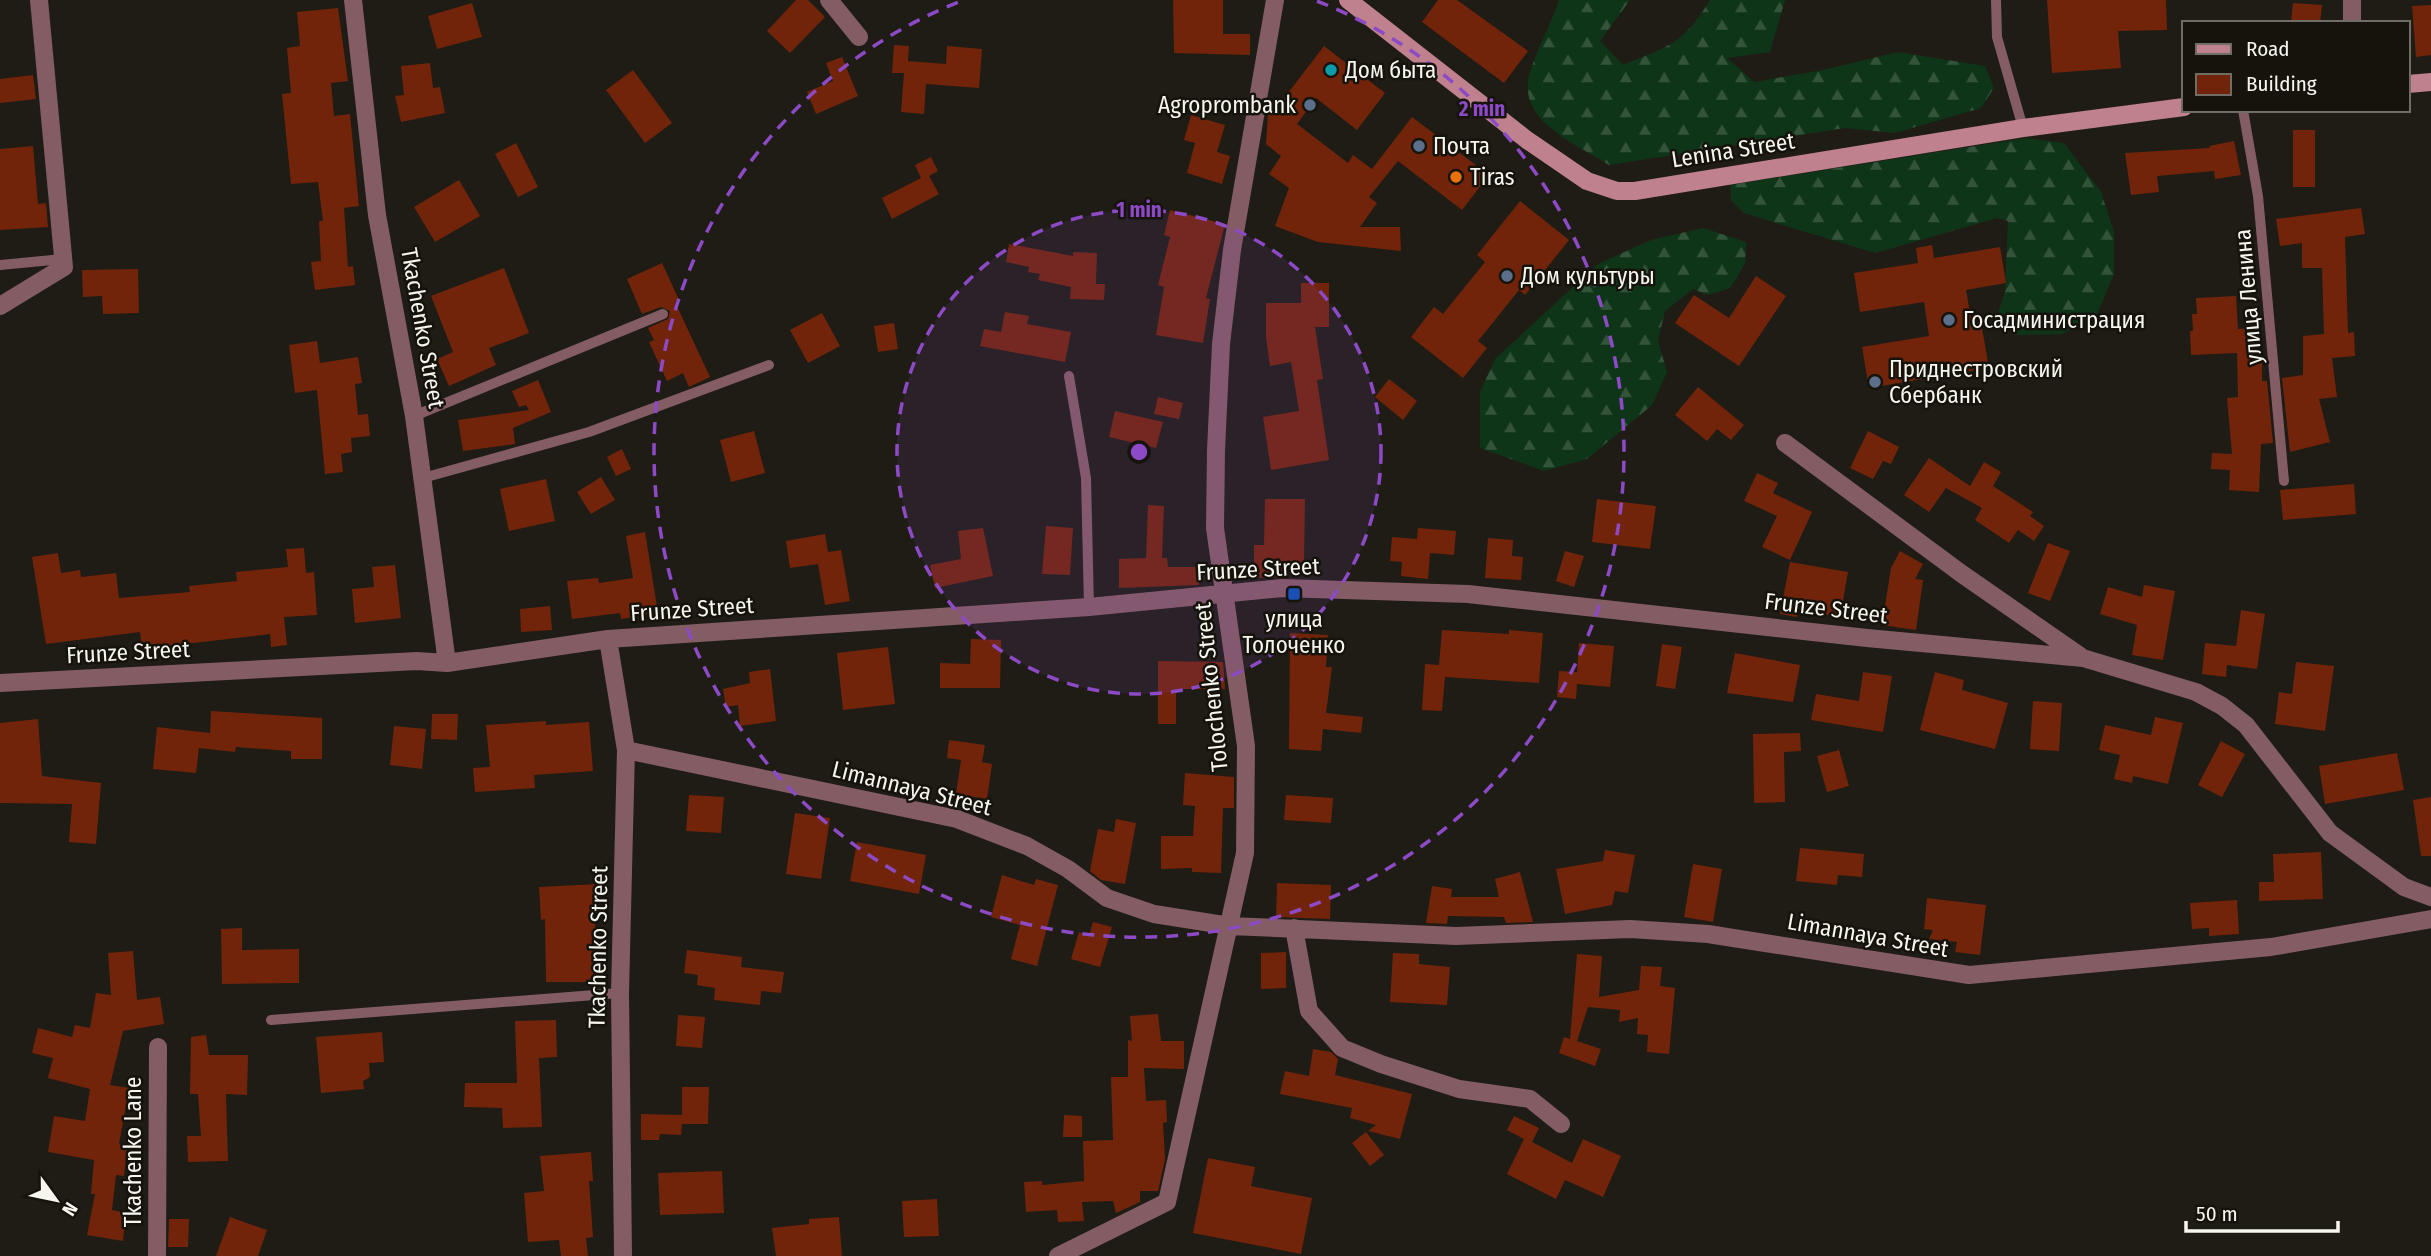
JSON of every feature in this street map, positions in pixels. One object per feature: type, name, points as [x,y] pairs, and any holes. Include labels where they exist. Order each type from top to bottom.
[{"type":"street","points":[[0,306],[64,267],[39,0]]},
{"type":"street","name":"Tkachenko Street","points":[[354,0],[377,215],[424,478],[447,663]]},
{"type":"street","points":[[830,0],[859,37]]},
{"type":"street","name":"Tolochenko Street","points":[[1058,1256],[1167,1202],[1245,853],[1246,746],[1215,528],[1221,344],[1232,250],[1275,0]]},
{"type":"street","name":"Lenina Street","points":[[1348,0],[1527,139],[1587,181],[1617,191],[1635,191],[2023,128],[2182,107]]},
{"type":"street","points":[[2352,0],[2352,21]]},
{"type":"street","points":[[2410,84],[2431,82]]},
{"type":"street","points":[[1785,443],[1962,574],[2083,657]]},
{"type":"street","name":"Frunze Street","points":[[0,683],[417,661],[447,663],[608,639],[1089,607],[1282,588],[1468,594],[1867,638],[2083,657],[2196,692],[2222,706],[2246,725],[2330,833],[2404,887],[2431,897]]},
{"type":"street","name":"Tkachenko Street","points":[[608,639],[626,750],[620,993],[623,1256]]},
{"type":"street","name":"Limannaya Street","points":[[626,750],[957,819],[1027,846],[1068,869],[1107,898],[1154,914],[1230,926],[1456,936],[1630,929],[1707,934],[1969,975],[2271,947],[2431,919]]},
{"type":"street","points":[[1294,928],[1309,1011],[1342,1048],[1381,1064],[1459,1089],[1530,1099],[1561,1124]]},
{"type":"street","name":"Tkachenko Lane","points":[[157,1256],[158,1047]]},
{"type":"lane","points":[[1996,0],[1997,37],[2023,128]]},
{"type":"lane","name":"улица Ленина","points":[[2243,112],[2258,196],[2284,481]]},
{"type":"lane","points":[[0,265],[63,259]]},
{"type":"lane","points":[[414,416],[663,314]]},
{"type":"lane","points":[[424,478],[589,432],[769,365]]},
{"type":"lane","points":[[1069,376],[1086,478],[1089,607]]},
{"type":"lane","points":[[271,1020],[620,993]]},
{"type":"green space","points":[[1559,0],[1630,0],[1600,41],[1623,65],[1674,42],[1692,26],[1710,0],[1785,0],[1770,52],[1727,58],[1754,82],[1823,70],[1898,52],[1985,66],[1994,88],[1981,108],[1895,133],[1845,128],[1609,165],[1553,130],[1532,106],[1528,92],[1529,76]]},
{"type":"green space","points":[[2026,138],[2064,143],[2101,192],[2114,232],[2114,274],[2097,314],[2062,334],[2015,335],[1996,319],[2005,292],[2008,221],[1997,218],[1875,253],[1744,213],[1731,200],[1730,185]]},
{"type":"green space","points":[[1703,228],[1746,242],[1745,264],[1730,288],[1708,295],[1693,289],[1665,311],[1658,341],[1667,372],[1652,405],[1587,459],[1544,471],[1480,448],[1480,392],[1495,359],[1598,264],[1651,240]]},
{"type":"building","points":[[796,0],[808,0],[825,17],[790,53],[767,31]]},
{"type":"building","points":[[1173,0],[1223,0],[1223,34],[1250,34],[1250,55],[1174,53]]},
{"type":"building","points":[[1438,0],[1457,0],[1528,51],[1504,83],[1422,22]]},
{"type":"building","points":[[2047,0],[2166,0],[2167,30],[2118,31],[2121,68],[2052,73]]},
{"type":"building","points":[[472,3],[482,37],[437,49],[428,16]]},
{"type":"building","points":[[2293,3],[2322,5],[2320,21],[2291,21]]},
{"type":"building","points":[[2431,5],[2431,55],[2416,57],[2412,6]]},
{"type":"building","points":[[338,8],[348,81],[331,83],[334,116],[350,114],[359,206],[344,208],[348,267],[353,266],[355,285],[315,290],[311,262],[321,261],[319,221],[323,221],[318,182],[291,184],[282,94],[291,93],[287,48],[300,46],[297,12]]},
{"type":"building","points":[[894,45],[909,46],[908,61],[946,64],[947,46],[982,49],[979,88],[926,84],[924,114],[901,112],[904,73],[892,73]]},
{"type":"building","points":[[1324,46],[1385,93],[1357,130],[1316,98],[1297,124],[1348,163],[1353,155],[1372,169],[1412,117],[1489,175],[1462,210],[1398,161],[1369,197],[1377,203],[1360,227],[1400,227],[1401,251],[1318,242],[1275,226],[1289,188],[1269,174],[1281,156],[1266,144],[1268,114],[1272,114]]},
{"type":"building","points":[[842,57],[858,96],[816,114],[807,92],[833,81],[826,63]]},
{"type":"building","points":[[430,63],[433,88],[440,87],[445,113],[401,122],[395,96],[404,95],[401,66]]},
{"type":"building","points":[[633,70],[672,123],[645,143],[606,90]]},
{"type":"building","points":[[33,75],[36,99],[0,103],[0,79]]},
{"type":"building","points":[[1191,115],[1225,125],[1217,152],[1230,156],[1222,184],[1187,173],[1195,143],[1184,140]]},
{"type":"building","points":[[2293,130],[2315,130],[2315,187],[2293,187]]},
{"type":"building","points":[[2234,141],[2241,175],[2215,179],[2214,171],[2157,176],[2159,192],[2131,195],[2125,153],[2210,148],[2209,146]]},
{"type":"building","points":[[516,143],[538,187],[518,197],[495,154]]},
{"type":"building","points":[[33,146],[38,204],[46,203],[48,227],[0,230],[0,149]]},
{"type":"building","points":[[931,157],[938,171],[929,176],[939,194],[892,219],[882,198],[921,178],[915,165]]},
{"type":"building","points":[[459,180],[480,216],[435,242],[414,207]]},
{"type":"building","name":"Дом культуры","points":[[1520,201],[1569,240],[1525,295],[1519,290],[1478,341],[1487,348],[1463,378],[1411,337],[1434,307],[1443,314],[1485,262],[1477,255]]},
{"type":"building","points":[[2361,208],[2365,234],[2345,237],[2348,333],[2354,332],[2355,356],[2332,358],[2337,397],[2319,399],[2330,442],[2290,452],[2282,378],[2303,375],[2303,336],[2324,334],[2322,268],[2302,268],[2302,243],[2280,246],[2276,219]]},
{"type":"building","points":[[1170,210],[1225,224],[1206,298],[1210,299],[1203,343],[1156,335],[1164,287],[1158,285],[1170,237],[1164,235]]},
{"type":"building","points":[[1009,244],[1073,256],[1073,252],[1097,253],[1096,284],[1105,284],[1104,300],[1070,299],[1071,287],[1038,280],[1040,274],[1028,272],[1029,267],[1006,262]]},
{"type":"building","name":"Госадминистрация","points":[[1932,245],[1934,258],[2000,247],[2006,283],[1966,290],[1973,330],[1982,328],[1989,368],[1869,388],[1862,347],[1929,336],[1924,302],[1860,312],[1854,273],[1918,263],[1916,248]]},
{"type":"building","points":[[662,263],[679,300],[675,302],[710,377],[689,387],[683,373],[667,381],[649,342],[654,340],[648,328],[668,319],[670,311],[661,307],[642,314],[627,279]]},
{"type":"building","points":[[504,268],[529,333],[489,348],[496,365],[449,386],[437,359],[453,352],[431,296]]},
{"type":"building","points":[[138,269],[139,313],[103,314],[102,296],[83,297],[82,270]]},
{"type":"building","points":[[1756,276],[1786,296],[1739,366],[1675,323],[1694,295],[1729,318]]},
{"type":"building","points":[[1301,283],[1329,283],[1329,327],[1315,327],[1323,379],[1317,380],[1329,460],[1271,470],[1263,417],[1299,411],[1291,362],[1270,366],[1266,337],[1266,303],[1301,303]]},
{"type":"building","points":[[2236,296],[2238,329],[2256,328],[2257,358],[2262,357],[2262,381],[2267,381],[2273,443],[2261,444],[2259,492],[2229,490],[2230,470],[2211,469],[2212,453],[2232,454],[2227,398],[2238,397],[2237,353],[2191,355],[2190,331],[2193,331],[2192,314],[2197,314],[2196,298]]},
{"type":"building","points":[[1005,312],[1029,316],[1027,324],[1071,332],[1065,362],[980,346],[984,329],[1001,332]]},
{"type":"building","points":[[822,313],[840,346],[808,363],[790,330]]},
{"type":"building","points":[[894,323],[898,349],[878,352],[874,326]]},
{"type":"building","points":[[317,341],[320,363],[358,357],[362,383],[355,384],[358,415],[368,414],[370,436],[351,438],[352,452],[341,454],[343,472],[325,474],[317,390],[295,393],[289,345]]},
{"type":"building","points":[[1389,379],[1417,401],[1403,420],[1375,397]]},
{"type":"building","points":[[538,380],[551,412],[513,428],[515,444],[463,451],[458,420],[529,410],[526,405],[519,407],[512,391]]},
{"type":"building","points":[[1698,387],[1744,425],[1731,440],[1717,429],[1707,441],[1675,415]]},
{"type":"building","points":[[1158,397],[1183,403],[1179,419],[1154,414]]},
{"type":"building","points":[[1115,411],[1163,422],[1156,448],[1109,437]]},
{"type":"building","points":[[754,431],[765,473],[731,482],[720,440]]},
{"type":"building","points":[[1868,431],[1899,447],[1891,464],[1883,461],[1873,479],[1850,468]]},
{"type":"building","points":[[622,449],[631,469],[616,476],[607,457]]},
{"type":"building","points":[[1929,458],[1970,486],[1984,462],[2001,472],[1993,486],[2033,512],[2030,516],[2044,526],[2034,541],[2018,530],[2009,543],[1975,520],[1982,508],[1946,488],[1929,512],[1904,495]]},
{"type":"building","points":[[1757,473],[1778,483],[1773,493],[1812,512],[1790,560],[1762,547],[1777,516],[1744,501]]},
{"type":"building","points":[[601,477],[615,500],[591,514],[577,492]]},
{"type":"building","points":[[546,479],[555,521],[509,531],[500,489]]},
{"type":"building","points":[[2354,484],[2356,514],[2283,520],[2280,490]]},
{"type":"building","points":[[1265,499],[1305,499],[1304,563],[1284,563],[1284,577],[1254,578],[1254,545],[1264,545]]},
{"type":"building","points":[[1597,499],[1656,506],[1650,549],[1592,542]]},
{"type":"building","points":[[1148,505],[1164,506],[1162,558],[1167,558],[1168,567],[1199,567],[1199,585],[1119,588],[1119,559],[1146,558]]},
{"type":"building","points":[[1046,526],[1073,528],[1070,575],[1042,574]]},
{"type":"building","points":[[983,528],[993,576],[935,588],[930,565],[961,559],[958,531]]},
{"type":"building","points":[[1418,528],[1456,531],[1454,555],[1430,553],[1428,579],[1401,576],[1402,562],[1390,561],[1392,537],[1417,539]]},
{"type":"building","points":[[645,532],[658,613],[621,619],[620,613],[572,619],[567,581],[598,578],[599,583],[633,578],[626,536]]},
{"type":"building","points":[[825,534],[828,552],[841,550],[850,601],[825,605],[818,564],[790,568],[786,541]]},
{"type":"building","points":[[1488,538],[1513,540],[1512,556],[1523,557],[1521,580],[1485,578]]},
{"type":"building","points":[[2048,543],[2070,551],[2050,601],[2028,593]]},
{"type":"building","points":[[304,548],[306,573],[314,572],[317,615],[284,617],[287,645],[271,647],[270,634],[142,649],[140,632],[46,644],[32,557],[58,553],[61,573],[80,570],[81,577],[116,573],[119,598],[190,592],[189,586],[237,581],[236,572],[288,567],[286,549]]},
{"type":"building","points":[[1565,551],[1584,556],[1574,587],[1556,581]]},
{"type":"building","points":[[1900,551],[1923,564],[1915,579],[1923,580],[1916,630],[1882,625],[1891,568]]},
{"type":"building","points":[[1790,562],[1848,572],[1840,617],[1798,610],[1797,617],[1780,614]]},
{"type":"building","points":[[395,565],[401,618],[355,623],[352,589],[374,587],[372,567]]},
{"type":"building","points":[[2144,585],[2175,591],[2163,660],[2132,655],[2137,625],[2100,614],[2108,587],[2142,597]]},
{"type":"building","points":[[550,606],[552,630],[521,632],[520,609]]},
{"type":"building","points":[[2241,610],[2265,614],[2257,669],[2227,665],[2226,677],[2202,674],[2205,643],[2236,646]]},
{"type":"building","points":[[1442,630],[1543,633],[1539,683],[1445,677],[1442,711],[1422,710],[1425,664],[1439,665]]},
{"type":"building","points":[[1290,633],[1328,635],[1326,667],[1332,667],[1326,713],[1363,717],[1361,733],[1323,729],[1321,751],[1289,749]]},
{"type":"building","points":[[971,639],[1001,640],[1000,688],[940,688],[940,663],[970,664]]},
{"type":"building","points":[[1579,643],[1614,646],[1610,687],[1577,684],[1576,699],[1557,697],[1559,671],[1577,672]]},
{"type":"building","points":[[1662,644],[1682,647],[1675,689],[1656,686]]},
{"type":"building","points":[[888,647],[895,704],[843,710],[837,653]]},
{"type":"building","points":[[1735,653],[1800,665],[1793,702],[1727,693]]},
{"type":"building","points":[[1158,661],[1223,662],[1225,689],[1176,689],[1176,724],[1158,724]]},
{"type":"building","points":[[2296,662],[2334,666],[2325,731],[2275,724],[2279,692],[2292,694]]},
{"type":"building","points":[[770,669],[776,721],[740,726],[738,705],[726,707],[723,689],[750,683],[749,672]]},
{"type":"building","points":[[1863,672],[1892,676],[1883,732],[1811,720],[1816,694],[1859,701]]},
{"type":"building","points":[[1935,672],[1964,680],[1962,690],[2008,703],[1995,749],[1920,730]]},
{"type":"building","points":[[2033,701],[2062,703],[2059,751],[2030,749]]},
{"type":"building","points":[[211,711],[322,718],[322,759],[291,759],[291,751],[236,747],[235,752],[199,748],[196,773],[153,769],[157,727],[210,733]]},
{"type":"building","points":[[432,714],[458,714],[457,740],[431,739]]},
{"type":"building","points":[[2155,717],[2183,723],[2168,784],[2133,776],[2132,783],[2114,779],[2120,755],[2099,750],[2105,725],[2151,735]]},
{"type":"building","points":[[38,719],[42,776],[101,783],[96,844],[69,842],[72,804],[0,803],[0,723]]},
{"type":"building","points":[[546,721],[546,725],[589,722],[593,771],[534,775],[535,788],[475,792],[473,768],[490,767],[486,725]]},
{"type":"building","points":[[394,726],[426,729],[422,769],[390,765]]},
{"type":"building","points":[[1800,733],[1801,751],[1784,752],[1785,802],[1754,803],[1753,734]]},
{"type":"building","points":[[949,740],[985,745],[982,762],[992,764],[987,799],[956,794],[961,760],[947,758]]},
{"type":"building","points":[[2221,741],[2245,754],[2222,797],[2198,785]]},
{"type":"building","points":[[1839,750],[1849,786],[1827,792],[1817,756]]},
{"type":"building","points":[[2397,753],[2404,790],[2325,804],[2319,766]]},
{"type":"building","points":[[1185,773],[1234,777],[1234,808],[1223,808],[1221,873],[1192,872],[1192,868],[1161,869],[1161,836],[1193,836],[1195,806],[1183,805]]},
{"type":"building","points":[[689,795],[724,797],[721,833],[686,831]]},
{"type":"building","points":[[1286,795],[1333,798],[1331,823],[1284,820]]},
{"type":"building","points":[[2431,797],[2431,856],[2421,856],[2413,800]]},
{"type":"building","points":[[795,813],[830,818],[821,879],[786,874]]},
{"type":"building","points":[[1116,819],[1136,823],[1125,884],[1101,880],[1090,871],[1098,829],[1114,832]]},
{"type":"building","points":[[857,842],[926,855],[919,894],[850,881]]},
{"type":"building","points":[[1800,848],[1864,854],[1862,877],[1838,875],[1837,885],[1796,881]]},
{"type":"building","points":[[1605,850],[1635,855],[1628,893],[1615,891],[1612,905],[1565,914],[1556,869],[1603,861]]},
{"type":"building","points":[[2321,852],[2323,899],[2259,901],[2259,882],[2274,882],[2273,854]]},
{"type":"building","points":[[1693,864],[1722,869],[1713,922],[1684,917]]},
{"type":"building","points":[[1520,872],[1533,922],[1506,923],[1504,917],[1448,916],[1447,924],[1426,923],[1432,886],[1452,889],[1451,897],[1499,897],[1495,879]]},
{"type":"building","points":[[1002,875],[1034,885],[1036,879],[1058,885],[1037,966],[1011,959],[1020,925],[991,917]]},
{"type":"building","points":[[1277,883],[1331,885],[1330,919],[1276,917]]},
{"type":"building","points":[[599,884],[600,916],[595,916],[596,982],[546,982],[545,919],[541,920],[539,887]]},
{"type":"building","points":[[1927,898],[1986,905],[1980,955],[1955,952],[1957,942],[1929,939],[1933,930],[1924,929]]},
{"type":"building","points":[[2237,900],[2239,934],[2209,936],[2209,928],[2192,929],[2190,903]]},
{"type":"building","points":[[1093,922],[1112,927],[1100,967],[1071,959],[1079,932],[1089,936]]},
{"type":"building","points":[[242,928],[242,950],[299,949],[299,983],[222,984],[221,929]]},
{"type":"building","points":[[687,950],[742,957],[741,967],[784,972],[781,993],[761,991],[760,1005],[714,1000],[715,988],[697,985],[698,975],[684,973]]},
{"type":"building","points":[[133,951],[137,1000],[160,997],[164,1024],[123,1031],[110,1085],[129,1088],[119,1144],[127,1145],[124,1176],[116,1175],[112,1210],[126,1213],[123,1241],[87,1235],[95,1194],[91,1194],[94,1160],[48,1152],[54,1116],[85,1121],[90,1089],[48,1078],[53,1058],[32,1053],[38,1028],[72,1037],[75,1025],[90,1028],[96,993],[111,995],[108,953]]},
{"type":"building","points":[[1286,952],[1286,988],[1261,989],[1261,953]]},
{"type":"building","points":[[1393,953],[1419,954],[1419,964],[1450,967],[1447,1005],[1390,1002]]},
{"type":"building","points":[[1577,954],[1602,956],[1599,997],[1639,990],[1641,966],[1662,967],[1660,986],[1675,988],[1669,1054],[1647,1052],[1648,1035],[1637,1034],[1638,1018],[1619,1022],[1620,1010],[1588,1007],[1577,1041],[1601,1049],[1595,1066],[1559,1053],[1564,1037],[1570,1039]]},
{"type":"building","points":[[1158,1014],[1161,1041],[1184,1041],[1184,1069],[1144,1068],[1146,1101],[1166,1100],[1167,1122],[1163,1123],[1165,1159],[1158,1191],[1140,1191],[1140,1202],[1116,1213],[1113,1201],[1082,1202],[1084,1221],[1058,1222],[1057,1210],[1026,1212],[1024,1182],[1042,1181],[1042,1185],[1084,1181],[1083,1141],[1113,1140],[1111,1077],[1128,1077],[1128,1040],[1132,1041],[1130,1016]]},
{"type":"building","points":[[678,1015],[705,1017],[702,1048],[676,1046]]},
{"type":"building","points":[[556,1020],[557,1057],[539,1058],[542,1127],[503,1128],[502,1108],[464,1107],[465,1083],[517,1083],[515,1021]]},
{"type":"building","points":[[382,1032],[384,1062],[369,1063],[370,1077],[363,1081],[364,1089],[321,1093],[316,1037]]},
{"type":"building","points":[[206,1035],[209,1055],[248,1055],[247,1095],[226,1094],[228,1161],[188,1162],[187,1136],[201,1136],[198,1094],[190,1094],[191,1037]]},
{"type":"building","points":[[1313,1049],[1331,1052],[1338,1059],[1335,1075],[1412,1094],[1400,1139],[1368,1131],[1376,1125],[1350,1118],[1352,1108],[1280,1094],[1285,1071],[1309,1076]]},
{"type":"building","points":[[682,1087],[709,1087],[708,1124],[682,1124],[681,1135],[660,1134],[659,1140],[641,1140],[641,1114],[682,1115]]},
{"type":"building","points":[[1064,1115],[1082,1116],[1082,1137],[1063,1137]]},
{"type":"building","points":[[1514,1116],[1539,1128],[1532,1142],[1572,1163],[1583,1139],[1621,1156],[1603,1197],[1565,1180],[1556,1199],[1507,1174],[1524,1139],[1507,1130]]},
{"type":"building","points":[[1366,1132],[1384,1155],[1370,1166],[1352,1143]]},
{"type":"building","points":[[591,1152],[593,1181],[589,1181],[593,1237],[586,1238],[588,1256],[561,1256],[559,1240],[528,1242],[524,1193],[544,1191],[540,1156]]},
{"type":"building","points":[[1208,1158],[1255,1167],[1251,1186],[1312,1198],[1301,1254],[1193,1233]]},
{"type":"building","points":[[722,1171],[724,1213],[660,1215],[658,1173]]},
{"type":"building","points":[[937,1199],[939,1236],[904,1237],[902,1201]]},
{"type":"building","points":[[230,1217],[267,1230],[258,1256],[216,1256]]},
{"type":"building","points":[[839,1217],[842,1256],[776,1256],[772,1228],[809,1224],[809,1219]]},
{"type":"building","points":[[169,1219],[189,1219],[188,1247],[168,1247]]},
{"type":"place","name":"Дом быта","points":[[1331,70]]},
{"type":"place","name":"Agroprombank","points":[[1310,105]]},
{"type":"place","name":"Почта","points":[[1419,146]]},
{"type":"place","name":"Tiras","points":[[1456,177]]},
{"type":"place","name":"Дом культуры","points":[[1507,276]]},
{"type":"place","name":"Госадминистрация","points":[[1949,320]]},
{"type":"place","name":"Приднестровский Сбербанк","points":[[1875,382]]},
{"type":"place","name":"улица Толоченко","points":[[1294,594]]}]
